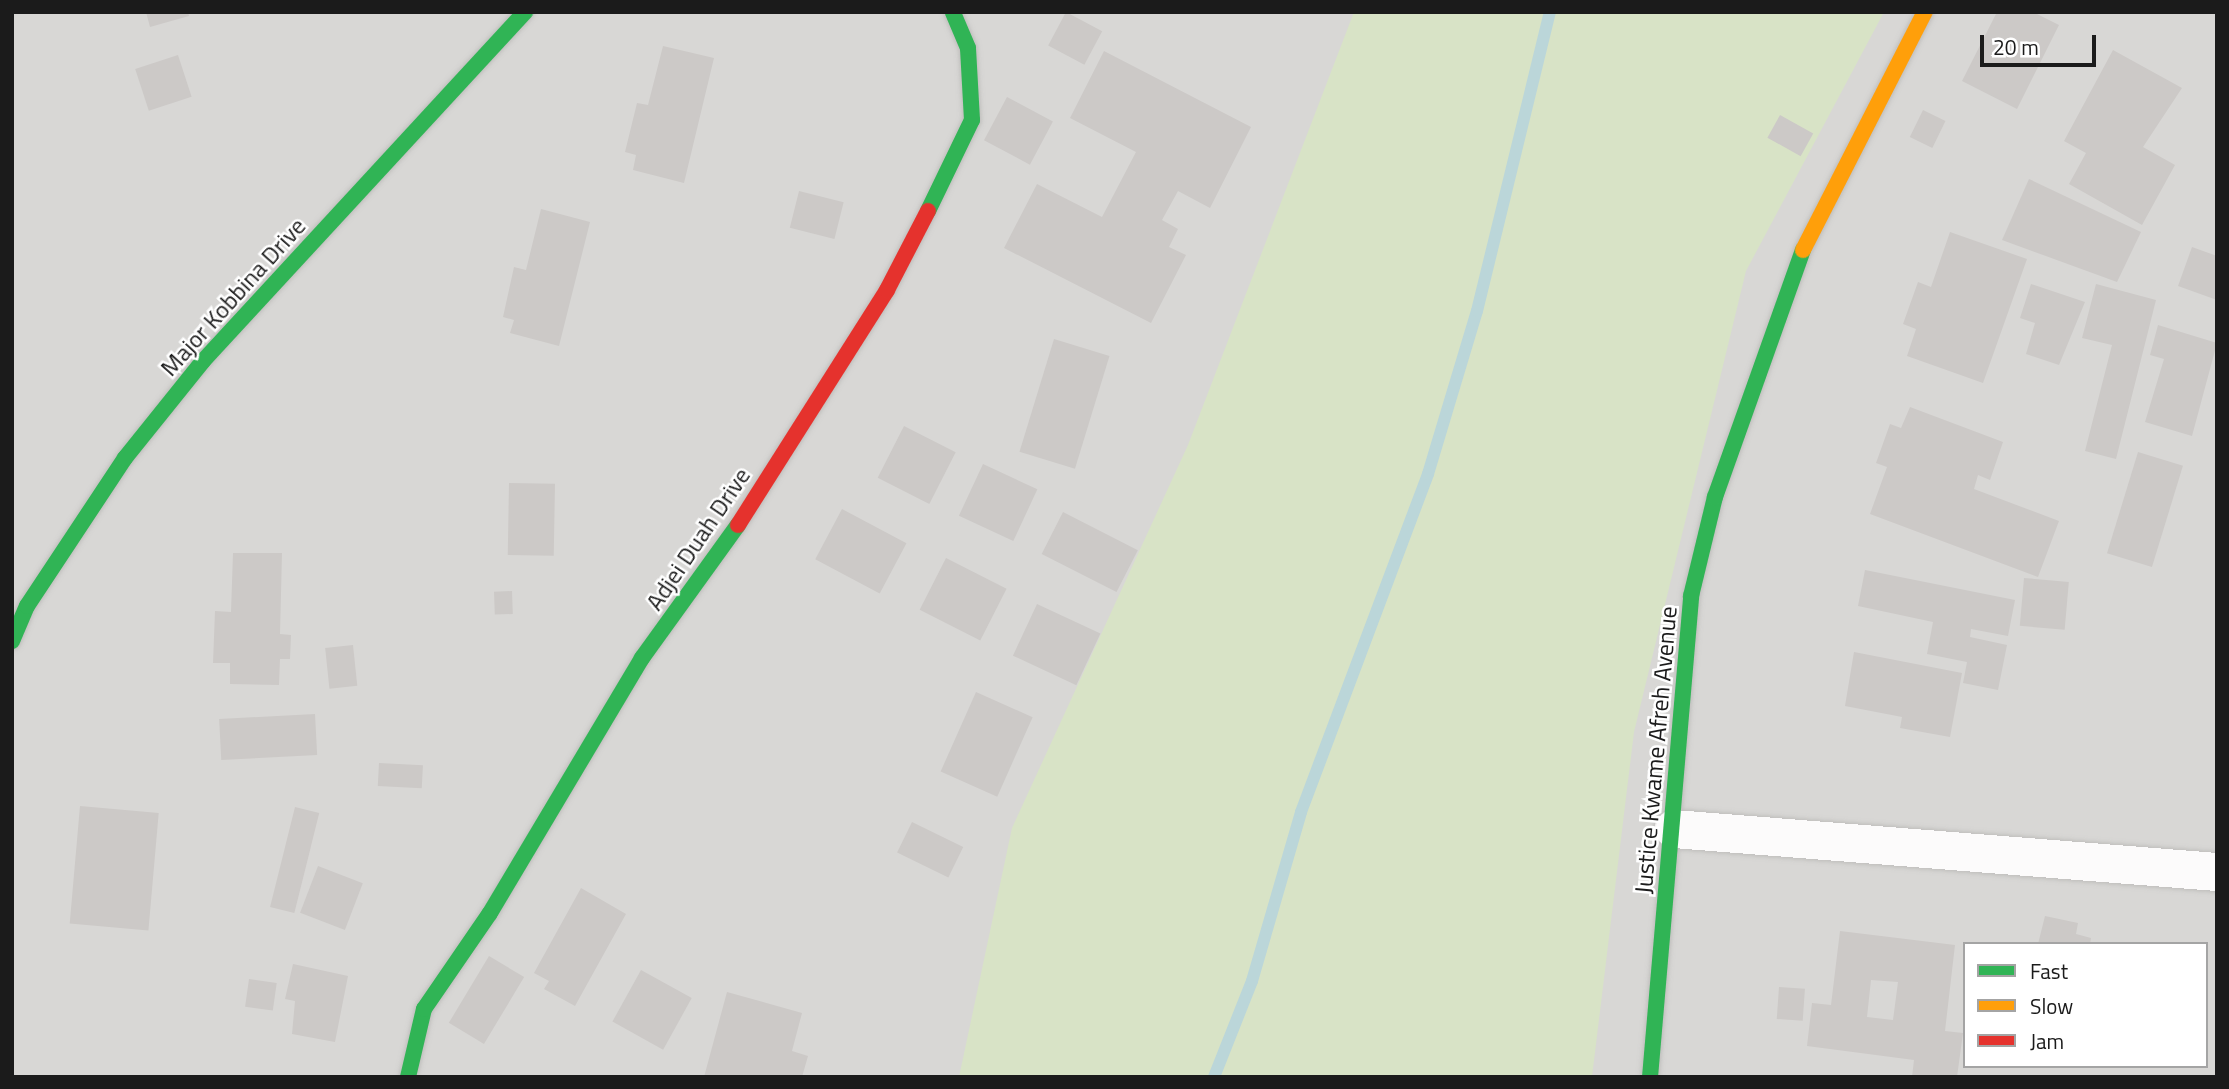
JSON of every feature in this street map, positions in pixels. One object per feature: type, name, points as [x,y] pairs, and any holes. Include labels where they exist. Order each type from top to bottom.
[{"type":"street","name":"Major Kobbina Drive","points":[[12,642],[27,606],[125,458],[203,361],[525,12]]},
{"type":"street","name":"Adjei Duah Drive","points":[[408,1077],[424,1009],[490,913],[642,658],[724,546],[887,290],[948,173],[972,120],[968,48],[954,12]]},
{"type":"street","name":"Justice Kwame Afreh Avenue","points":[[1650,1077],[1674,829],[1691,596],[1741,406],[1793,269],[1925,12]]},
{"type":"street","points":[[1674,829],[2217,872]]},
{"type":"shaded area","points":[[12,12],[2217,12],[2217,1077],[12,1077]]},
{"type":"green space","points":[[1354,12],[1884,12],[1746,271],[1634,732],[1592,1077],[959,1077],[1012,828],[1188,445]]},
{"type":"building","points":[[146,12],[188,12],[189,16],[150,27]]},
{"type":"building","points":[[1066,12],[1102,31],[1084,65],[1048,46]]},
{"type":"building","points":[[1997,12],[2033,12],[2059,25],[2017,109],[1962,81]]},
{"type":"building","points":[[663,46],[714,58],[684,183],[633,170],[636,155],[625,152],[637,103],[648,105]]},
{"type":"building","points":[[2113,50],[2182,88],[2143,147],[2175,165],[2142,225],[2069,184],[2086,153],[2064,141]]},
{"type":"building","points":[[1104,51],[1251,127],[1210,208],[1178,191],[1162,220],[1178,229],[1169,247],[1186,255],[1151,323],[1004,248],[1037,184],[1102,217],[1136,152],[1070,118]]},
{"type":"building","points":[[178,55],[192,97],[149,111],[135,69]]},
{"type":"building","points":[[1007,97],[1053,121],[1030,165],[984,140]]},
{"type":"building","points":[[1923,110],[1945,121],[1932,148],[1910,137]]},
{"type":"building","points":[[1780,115],[1813,133],[1801,156],[1767,138]]},
{"type":"building","points":[[2029,179],[2141,232],[2117,282],[2002,240]]},
{"type":"building","points":[[799,191],[844,202],[834,239],[790,228]]},
{"type":"building","points":[[541,209],[590,222],[559,346],[510,333],[514,320],[503,317],[514,267],[526,270]]},
{"type":"building","points":[[1950,232],[2027,259],[1983,383],[1907,356],[1916,329],[1903,324],[1918,282],[1931,287]]},
{"type":"building","points":[[2192,247],[2217,256],[2217,300],[2178,286]]},
{"type":"building","points":[[2031,284],[2085,302],[2059,365],[2026,354],[2035,323],[2020,318]]},
{"type":"building","points":[[2096,284],[2156,300],[2116,459],[2085,451],[2112,345],[2082,338]]},
{"type":"building","points":[[2158,325],[2217,343],[2192,436],[2145,422],[2164,359],[2150,355]]},
{"type":"building","points":[[1054,339],[1109,356],[1075,469],[1020,452]]},
{"type":"building","points":[[1910,407],[2003,442],[1990,480],[1978,475],[1974,489],[2059,521],[2038,577],[1870,514],[1887,467],[1876,463],[1890,424],[1901,428]]},
{"type":"building","points":[[904,426],[956,452],[929,504],[878,478]]},
{"type":"building","points":[[2138,452],[2183,466],[2152,567],[2107,553]]},
{"type":"building","points":[[983,464],[1037,489],[1013,541],[959,516]]},
{"type":"building","points":[[509,483],[555,484],[554,556],[508,555]]},
{"type":"building","points":[[842,509],[906,543],[880,594],[815,559]]},
{"type":"building","points":[[1063,512],[1138,550],[1117,592],[1042,554]]},
{"type":"building","points":[[233,553],[282,553],[280,634],[291,635],[290,659],[280,659],[279,685],[230,684],[230,663],[213,663],[215,611],[231,612]]},
{"type":"building","points":[[946,558],[1007,589],[980,641],[920,610]]},
{"type":"building","points":[[1865,570],[2015,600],[2008,636],[1971,629],[1970,637],[2007,645],[1998,690],[1963,683],[1967,662],[1927,654],[1933,622],[1858,606]]},
{"type":"building","points":[[2024,578],[2069,582],[2065,630],[2020,626]]},
{"type":"building","points":[[512,591],[513,614],[495,615],[494,592]]},
{"type":"building","points":[[1037,604],[1100,634],[1076,685],[1013,656]]},
{"type":"building","points":[[353,645],[357,686],[329,689],[325,648]]},
{"type":"building","points":[[1854,652],[1962,673],[1950,737],[1900,728],[1902,717],[1845,706]]},
{"type":"building","points":[[976,692],[1033,717],[997,797],[941,771]]},
{"type":"building","points":[[315,714],[317,755],[221,760],[219,719]]},
{"type":"building","points":[[379,763],[423,765],[422,788],[378,786]]},
{"type":"building","points":[[80,806],[159,813],[148,930],[70,924]]},
{"type":"building","points":[[295,807],[319,813],[294,913],[270,907]]},
{"type":"building","points":[[912,822],[963,847],[948,878],[897,853]]},
{"type":"building","points":[[318,866],[363,883],[345,930],[300,913]]},
{"type":"building","points":[[581,888],[626,914],[575,1006],[544,989],[549,981],[534,973]]},
{"type":"building","points":[[2045,916],[2078,923],[2076,934],[2091,938],[2090,942],[2038,942]]},
{"type":"building","points":[[1840,931],[1955,945],[1945,1031],[1963,1033],[1957,1077],[1912,1077],[1914,1060],[1807,1046],[1812,1003],[1831,1005]],"holes":[[[1871,980],[1898,982],[1893,1020],[1867,1017]]]},
{"type":"building","points":[[489,956],[524,977],[484,1044],[449,1023]]},
{"type":"building","points":[[293,964],[348,976],[335,1042],[292,1034],[295,1001],[285,999]]},
{"type":"building","points":[[641,970],[692,998],[663,1050],[612,1022]]},
{"type":"building","points":[[249,979],[277,983],[273,1011],[245,1007]]},
{"type":"building","points":[[1779,987],[1805,989],[1803,1021],[1777,1019]]},
{"type":"building","points":[[727,992],[802,1013],[792,1051],[808,1056],[802,1077],[704,1077]]},
{"type":"waterway","points":[[1214,1077],[1252,981],[1301,812],[1428,474],[1477,311],[1550,12]]},
{"type":"traffic: fast","points":[[12,641],[27,606],[125,458],[203,361],[525,12]]},
{"type":"traffic: fast","points":[[928,211],[972,120],[968,48],[953,12]]},
{"type":"traffic: fast","points":[[1650,1077],[1691,596],[1715,497],[1803,250]]},
{"type":"traffic: fast","points":[[408,1077],[424,1009],[490,913],[642,658],[738,525]]},
{"type":"traffic: slow","points":[[1803,250],[1925,12]]},
{"type":"traffic: jam","points":[[738,525],[887,290],[928,211]]}]
